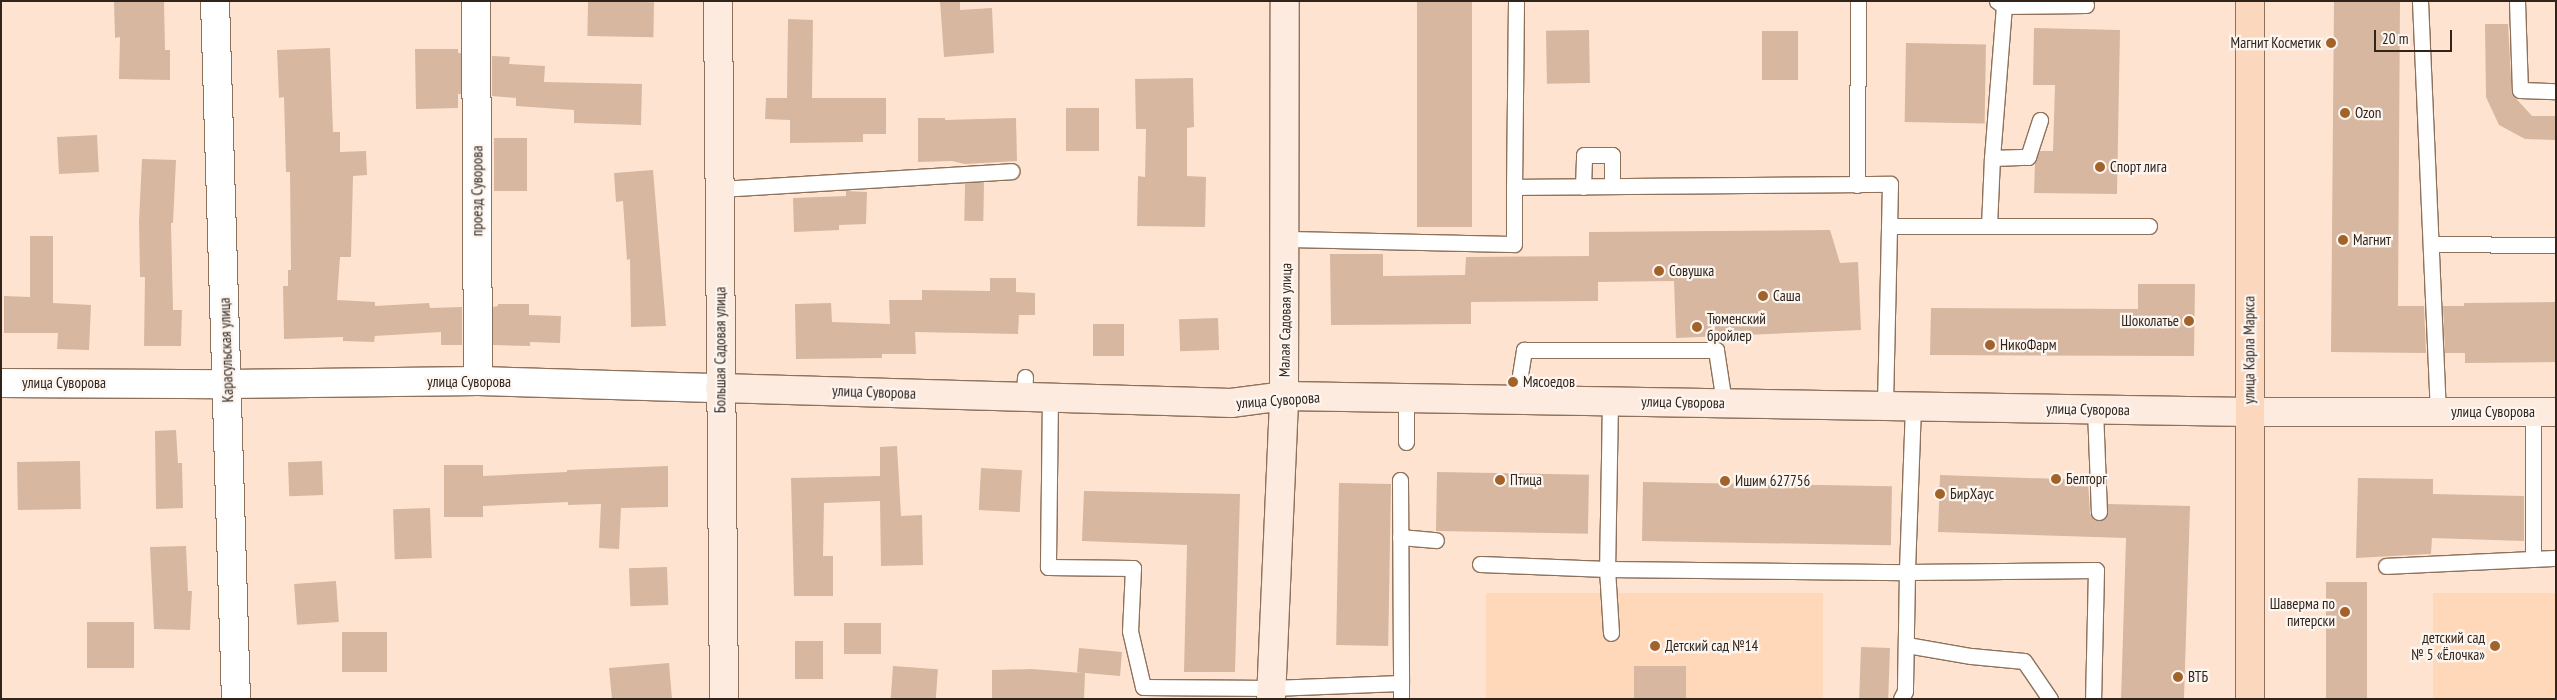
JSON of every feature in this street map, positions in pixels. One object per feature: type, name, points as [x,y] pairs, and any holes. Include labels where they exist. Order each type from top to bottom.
[{"type":"main road","name":"улица Карла Маркса","points":[[2250,1],[2248,412],[2250,699]]},
{"type":"street","name":"Карасульская улица","points":[[214,1],[236,699]]},
{"type":"street","name":"проезд Суворова","points":[[476,1],[478,382]]},
{"type":"street","name":"Большая Садовая улица","points":[[718,1],[724,699]]},
{"type":"street","name":"Малая Садовая улица","points":[[1272,693],[1284,396],[1286,239],[1285,1]]},
{"type":"street","name":"улица Суворова","points":[[1,383],[478,382],[720,388],[1033,390],[1231,403],[1284,396],[2248,412],[2545,412]]},
{"type":"lane","points":[[1286,239],[1514,244],[1516,1]]},
{"type":"lane","points":[[1857,185],[1858,1]]},
{"type":"lane","points":[[2420,1],[2438,412]]},
{"type":"lane","points":[[2517,1],[2520,90],[2556,91]]},
{"type":"lane","points":[[1989,226],[2000,4],[2086,5]]},
{"type":"lane","points":[[1992,158],[2028,157],[2040,120]]},
{"type":"lane","points":[[1583,187],[1584,155],[1612,155],[1612,186]]},
{"type":"lane","points":[[719,189],[1011,172]]},
{"type":"lane","points":[[1514,187],[1890,184],[1885,405]]},
{"type":"lane","points":[[1889,226],[2149,226]]},
{"type":"lane","points":[[2432,244],[2556,244]]},
{"type":"lane","points":[[1516,400],[1524,350],[1716,350],[1724,402]]},
{"type":"lane","points":[[1033,390],[1048,567],[1133,568],[1130,632],[1143,687],[1272,693],[1401,683]]},
{"type":"lane","points":[[1406,398],[1406,442]]},
{"type":"lane","points":[[1610,401],[1606,568],[1611,634]]},
{"type":"lane","points":[[1900,699],[1905,691],[1913,406]]},
{"type":"lane","points":[[2095,409],[2099,512]]},
{"type":"lane","points":[[2533,559],[2545,412]]},
{"type":"lane","points":[[1400,480],[1401,699]]},
{"type":"lane","points":[[1400,537],[1436,540]]},
{"type":"lane","points":[[2386,566],[2556,558]]},
{"type":"lane","points":[[1480,564],[1606,568],[1907,572],[2096,570],[2093,699]]},
{"type":"lane","points":[[1907,645],[1971,656],[2024,661],[2050,699]]},
{"type":"shaded area","name":"Детский сад №14","points":[[1486,593],[1823,593],[1823,699],[1486,699]]},
{"type":"shaded area","name":"детский сад № 5 «Ёлочка»","points":[[2433,593],[2556,593],[2556,699],[2433,699]]},
{"type":"building","points":[[114,1],[164,1],[165,50],[170,50],[170,80],[119,79],[120,37],[115,38]]},
{"type":"building","points":[[588,1],[654,2],[653,37],[587,36]]},
{"type":"building","points":[[940,1],[960,1],[960,10],[992,8],[994,53],[944,57]]},
{"type":"building","points":[[1417,1],[1472,1],[1472,227],[1417,227]]},
{"type":"building","points":[[2334,1],[2400,1],[2398,306],[2424,306],[2426,353],[2331,352]]},
{"type":"building","points":[[788,19],[813,20],[812,98],[886,98],[886,134],[863,134],[863,142],[790,143],[790,120],[765,119],[766,98],[787,98]]},
{"type":"building","points":[[2485,24],[2508,24],[2512,94],[2532,116],[2556,116],[2556,140],[2525,139],[2499,125],[2486,97]]},
{"type":"building","points":[[2034,28],[2120,30],[2117,194],[2034,193],[2035,163],[2040,151],[2053,151],[2055,85],[2033,85]]},
{"type":"building","points":[[1589,30],[1590,83],[1547,84],[1546,31]]},
{"type":"building","points":[[1762,31],[1798,31],[1798,80],[1762,80]]},
{"type":"building","points":[[1906,43],[1986,44],[1985,123],[1905,122]]},
{"type":"building","points":[[330,48],[333,132],[340,132],[340,152],[366,151],[367,175],[353,176],[351,257],[340,257],[337,300],[375,302],[375,306],[429,303],[430,308],[462,307],[462,345],[441,345],[441,332],[375,336],[374,342],[343,341],[343,337],[284,339],[283,286],[288,286],[288,270],[291,270],[290,172],[286,172],[284,97],[279,98],[277,50]]},
{"type":"building","points":[[415,49],[458,49],[458,53],[461,53],[461,94],[458,94],[458,108],[416,109]]},
{"type":"building","points":[[492,56],[510,57],[509,64],[545,66],[544,82],[642,84],[641,125],[574,123],[574,110],[516,106],[516,98],[492,96]]},
{"type":"building","points":[[1193,78],[1194,127],[1187,128],[1187,176],[1206,177],[1205,227],[1137,226],[1138,176],[1145,177],[1146,129],[1136,129],[1135,79]]},
{"type":"building","points":[[1066,108],[1099,108],[1099,151],[1066,151]]},
{"type":"building","points":[[918,118],[945,118],[945,120],[1016,118],[1017,161],[965,164],[952,161],[918,162]]},
{"type":"building","points":[[97,135],[99,172],[59,174],[57,137]]},
{"type":"building","points":[[494,138],[527,138],[527,191],[494,191]]},
{"type":"building","points":[[142,159],[176,160],[173,223],[171,223],[173,310],[182,310],[181,346],[144,346],[145,277],[140,277],[139,221]]},
{"type":"building","points":[[653,170],[666,326],[631,327],[630,259],[627,260],[623,201],[616,202],[614,173]]},
{"type":"building","points":[[965,182],[984,182],[983,221],[964,221]]},
{"type":"building","points":[[846,191],[867,192],[866,224],[839,225],[839,230],[794,232],[793,198],[846,196]]},
{"type":"building","points":[[1830,230],[1840,263],[1858,262],[1861,330],[1676,338],[1674,281],[1598,282],[1598,301],[1471,302],[1471,324],[1331,325],[1330,254],[1383,254],[1383,276],[1465,275],[1466,257],[1589,256],[1589,232]]},
{"type":"building","points":[[30,236],[53,236],[53,303],[91,305],[89,350],[57,349],[58,333],[4,333],[4,296],[30,297]]},
{"type":"building","points":[[990,278],[1016,278],[1016,292],[1035,293],[1035,315],[1019,315],[1018,334],[915,332],[916,354],[882,354],[882,358],[796,359],[795,304],[831,303],[832,322],[890,324],[889,300],[922,300],[922,290],[990,291]]},
{"type":"building","points":[[2138,284],[2195,284],[2194,356],[1930,355],[1931,308],[2138,309]]},
{"type":"building","points":[[2556,302],[2556,362],[2465,363],[2465,353],[2445,353],[2443,306],[2464,306],[2464,303]]},
{"type":"building","points":[[498,304],[529,304],[529,315],[561,316],[560,343],[530,342],[530,346],[493,345],[493,307],[498,306]]},
{"type":"building","points":[[1218,318],[1219,350],[1180,351],[1179,319]]},
{"type":"building","points":[[1093,324],[1124,324],[1124,356],[1093,356]]},
{"type":"building","points":[[176,430],[178,463],[182,463],[183,508],[156,509],[155,431]]},
{"type":"building","points":[[897,446],[901,516],[922,515],[923,565],[881,566],[880,501],[824,503],[823,556],[833,556],[833,596],[794,596],[791,478],[880,476],[880,447]]},
{"type":"building","points":[[80,461],[81,509],[18,510],[17,462]]},
{"type":"building","points":[[322,461],[323,495],[289,496],[288,462]]},
{"type":"building","points":[[444,465],[483,465],[483,476],[668,466],[668,507],[621,508],[619,549],[599,548],[601,504],[568,505],[568,502],[483,506],[483,517],[444,517]]},
{"type":"building","points":[[981,468],[1022,470],[1020,512],[979,510]]},
{"type":"building","points":[[1437,472],[1589,475],[1588,534],[1436,531]]},
{"type":"building","points":[[1940,475],[2088,480],[2090,513],[2094,520],[2099,521],[2107,516],[2108,504],[2190,506],[2184,699],[2121,699],[2126,538],[1938,532]]},
{"type":"building","points":[[2358,478],[2433,479],[2433,494],[2524,496],[2524,541],[2432,538],[2431,554],[2356,558]]},
{"type":"building","points":[[1643,482],[1892,486],[1891,545],[1642,541]]},
{"type":"building","points":[[1339,483],[1391,484],[1388,646],[1336,645]]},
{"type":"building","points":[[1084,491],[1240,494],[1235,672],[1184,672],[1187,545],[1082,541]]},
{"type":"building","points":[[430,508],[432,558],[395,559],[393,509]]},
{"type":"building","points":[[186,546],[188,591],[192,591],[190,630],[154,629],[150,547]]},
{"type":"building","points":[[667,567],[668,605],[630,606],[629,568]]},
{"type":"building","points":[[336,581],[339,622],[297,625],[294,584]]},
{"type":"building","points":[[2326,582],[2367,582],[2367,699],[2326,699]]},
{"type":"building","points":[[87,622],[134,622],[134,668],[87,668]]},
{"type":"building","points":[[844,623],[881,623],[881,654],[844,654]]},
{"type":"building","points":[[342,632],[387,632],[387,672],[342,672]]},
{"type":"building","points":[[795,641],[823,641],[823,679],[795,679]]},
{"type":"building","points":[[1861,647],[1890,648],[1888,699],[1859,699]]},
{"type":"building","points":[[1079,648],[1122,652],[1120,676],[1085,673],[1084,699],[992,699],[992,670],[1032,669],[1082,673],[1077,672]]},
{"type":"building","points":[[669,663],[672,699],[612,699],[609,668]]},
{"type":"building","points":[[893,666],[938,669],[936,699],[891,699]]},
{"type":"building","points":[[1634,666],[1686,666],[1686,699],[1634,699]]},
{"type":"place","name":"Магнит Косметик","points":[[2331,43]]},
{"type":"place","name":"Ozon","points":[[2345,113]]},
{"type":"place","name":"Спорт лига","points":[[2100,167]]},
{"type":"place","name":"Магнит","points":[[2343,240]]},
{"type":"place","name":"Совушка","points":[[1659,271]]},
{"type":"place","name":"Саша","points":[[1763,296]]},
{"type":"place","name":"Шоколатье","points":[[2189,321]]},
{"type":"place","name":"Тюменский бройлер","points":[[1697,327]]},
{"type":"place","name":"НикоФарм","points":[[1990,345]]},
{"type":"place","name":"Мясоедов","points":[[1513,382]]},
{"type":"place","name":"Белторг","points":[[2056,479]]},
{"type":"place","name":"Птица","points":[[1500,480]]},
{"type":"place","name":"Ишим 627756","points":[[1725,481]]},
{"type":"place","name":"БирХаус","points":[[1940,494]]},
{"type":"place","name":"Шаверма по питерски","points":[[2345,612]]},
{"type":"place","name":"Детский сад №14","points":[[1655,646]]},
{"type":"place","name":"детский сад № 5 «Ёлочка»","points":[[2495,646]]},
{"type":"place","name":"ВТБ","points":[[2178,677]]}]
